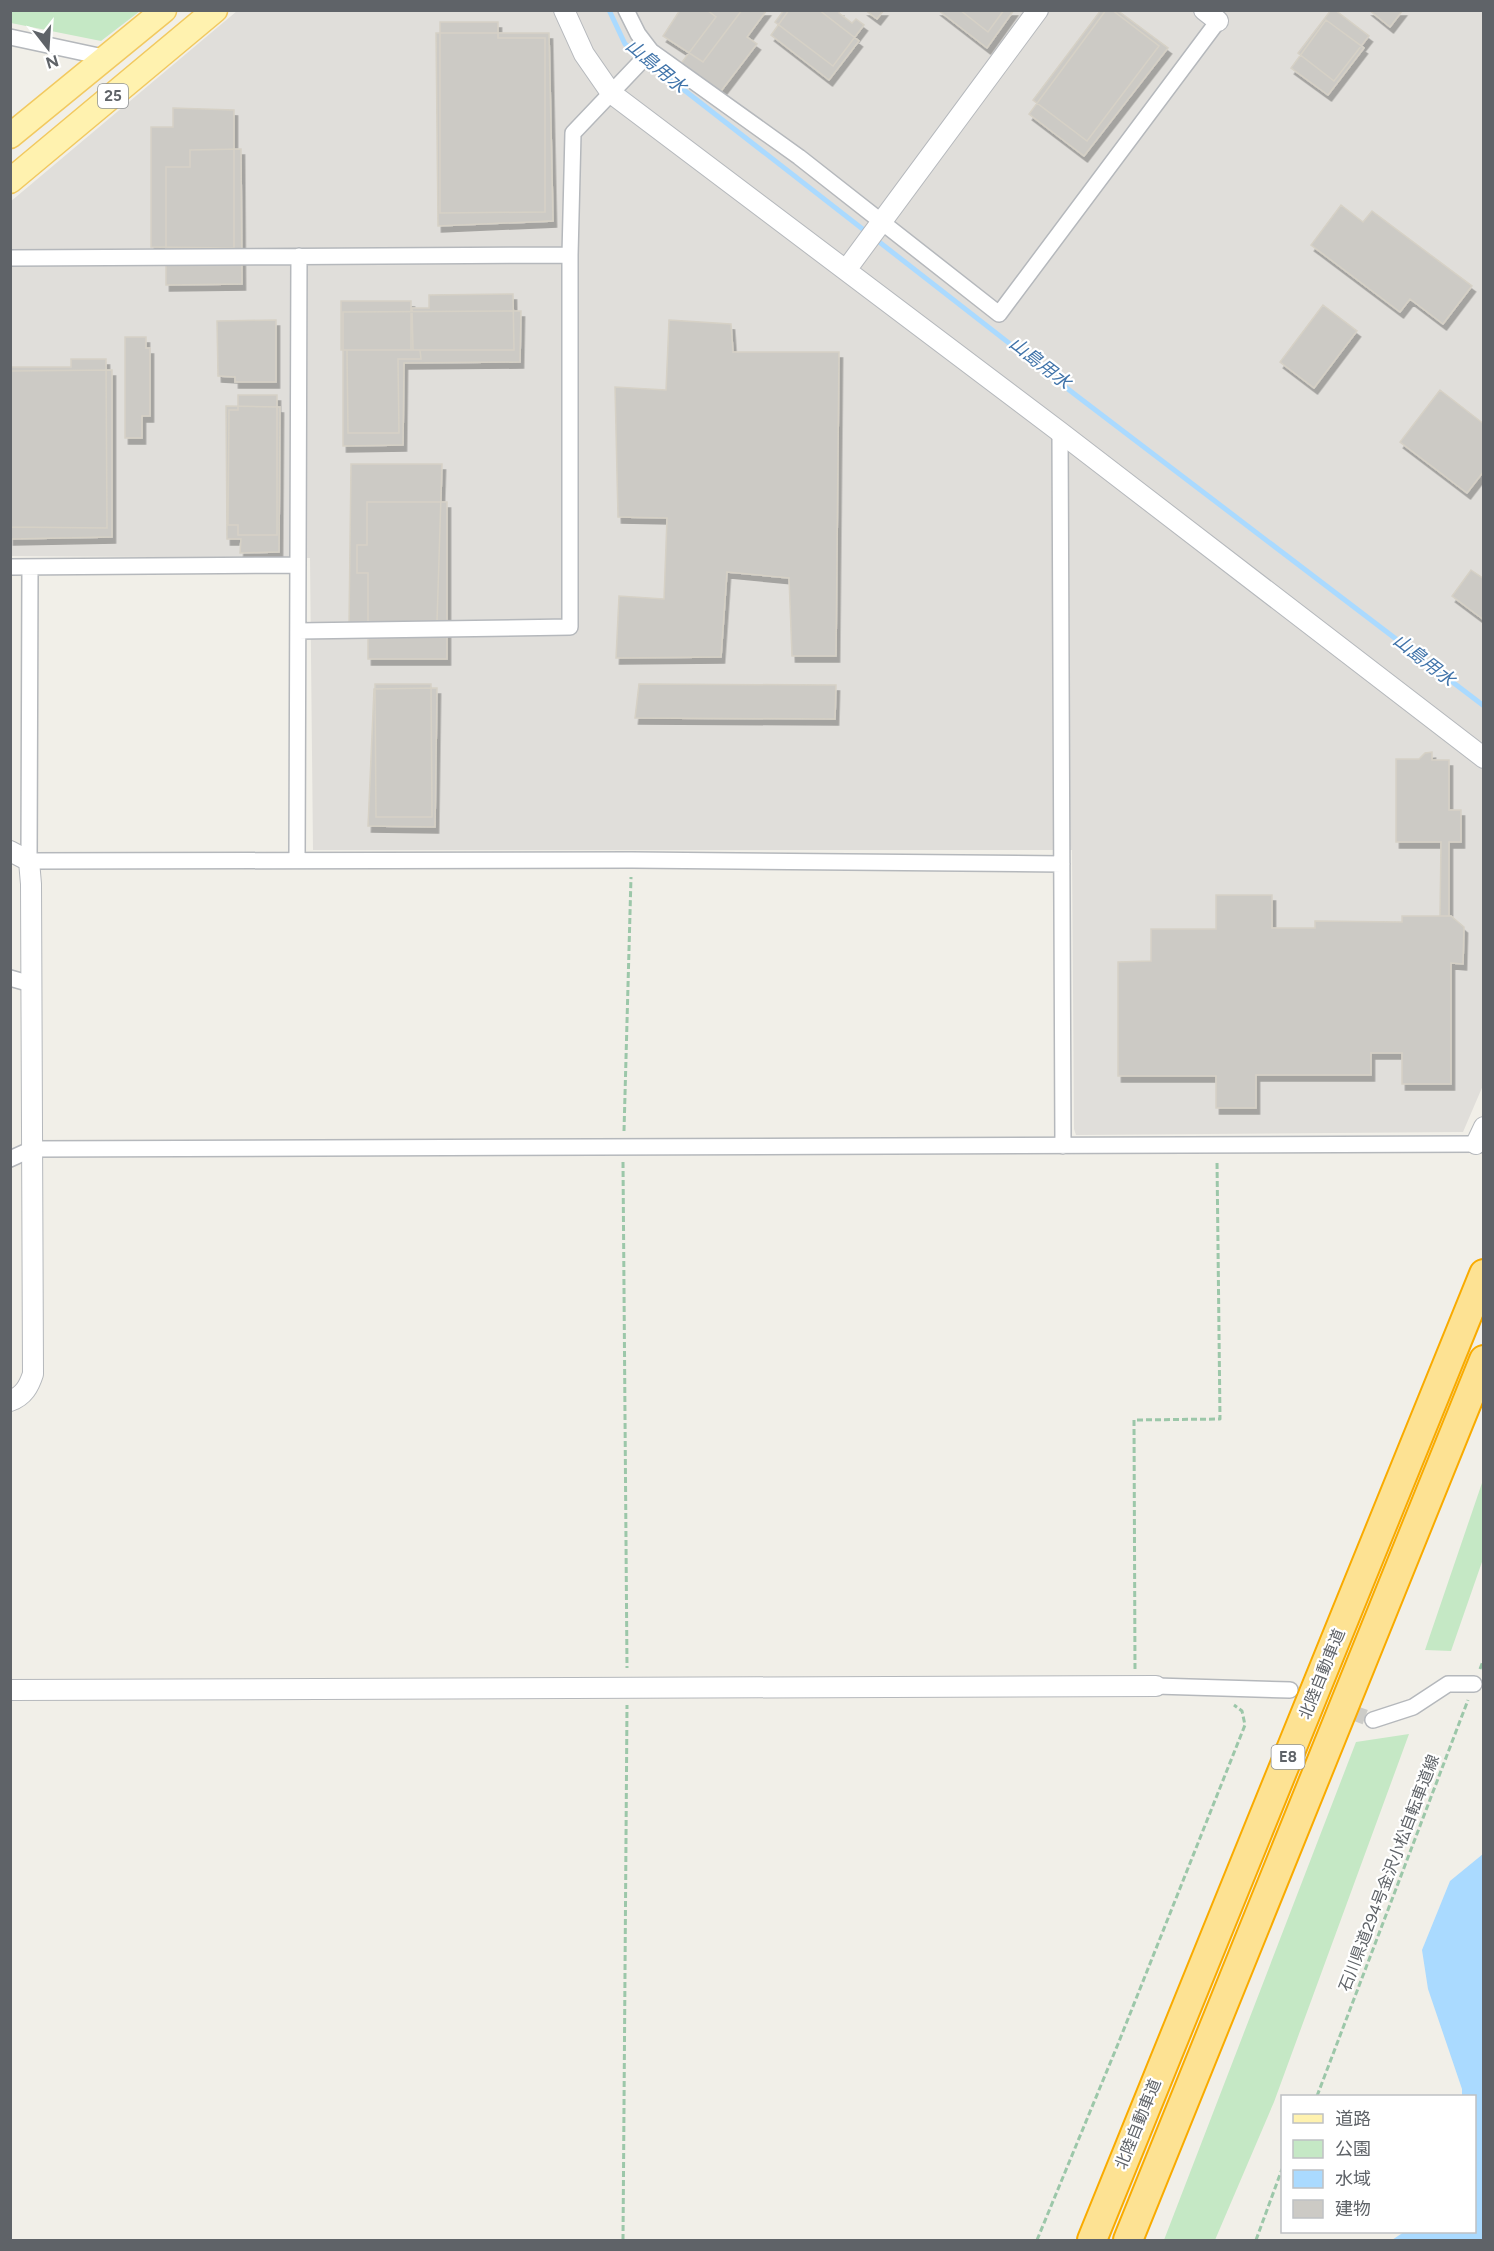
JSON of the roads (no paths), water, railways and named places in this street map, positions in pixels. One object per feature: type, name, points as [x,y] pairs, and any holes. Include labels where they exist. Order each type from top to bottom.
[{"type":"highway","name":"北陸自動車道","points":[[1092,2241],[1484,1274]]},
{"type":"highway","name":"北陸自動車道","points":[[1128,2241],[1484,1360]]},
{"type":"main road","name":"25","points":[[10,136],[164,10]]},
{"type":"main road","name":"25","points":[[10,181],[215,10]]},
{"type":"street","points":[[564,10],[584,54],[611,93],[1060,432],[1484,758]]},
{"type":"street","points":[[626,10],[649,54],[799,157],[999,314],[1211,16]]},
{"type":"street","points":[[846,270],[1038,10]]},
{"type":"street","points":[[10,37],[108,58]]},
{"type":"street","points":[[297,632],[570,627],[570,255],[573,133],[649,54]]},
{"type":"street","points":[[10,258],[570,255]]},
{"type":"street","points":[[297,860],[299,256]]},
{"type":"street","points":[[1060,432],[1063,1146]]},
{"type":"street","points":[[10,567],[298,565]]},
{"type":"street","points":[[10,1401],[17,1399],[23,1393],[33,1374],[29,861],[30,567]]},
{"type":"street","points":[[10,851],[29,861],[632,860],[1062,864]]},
{"type":"street","points":[[10,978],[31,984]]},
{"type":"street","points":[[10,1159],[32,1149],[1217,1145],[1480,1135]]},
{"type":"street","points":[[1373,1720],[1413,1707],[1448,1684],[1474,1684]]},
{"type":"street","points":[[10,1690],[1134,1686],[1290,1690]]},
{"type":"water","points":[[1483,1854],[1483,2240],[1392,2240],[1402,2233],[1476,2233],[1476,2095],[1462,2095],[1462,2089],[1428,1989],[1422,1950],[1450,1881]]},
{"type":"waterway","name":"山島用水","points":[[609,10],[625,44],[1077,396],[1484,706]]},
{"type":"tunnel","points":[[1308,1696],[1373,1720]]}]
